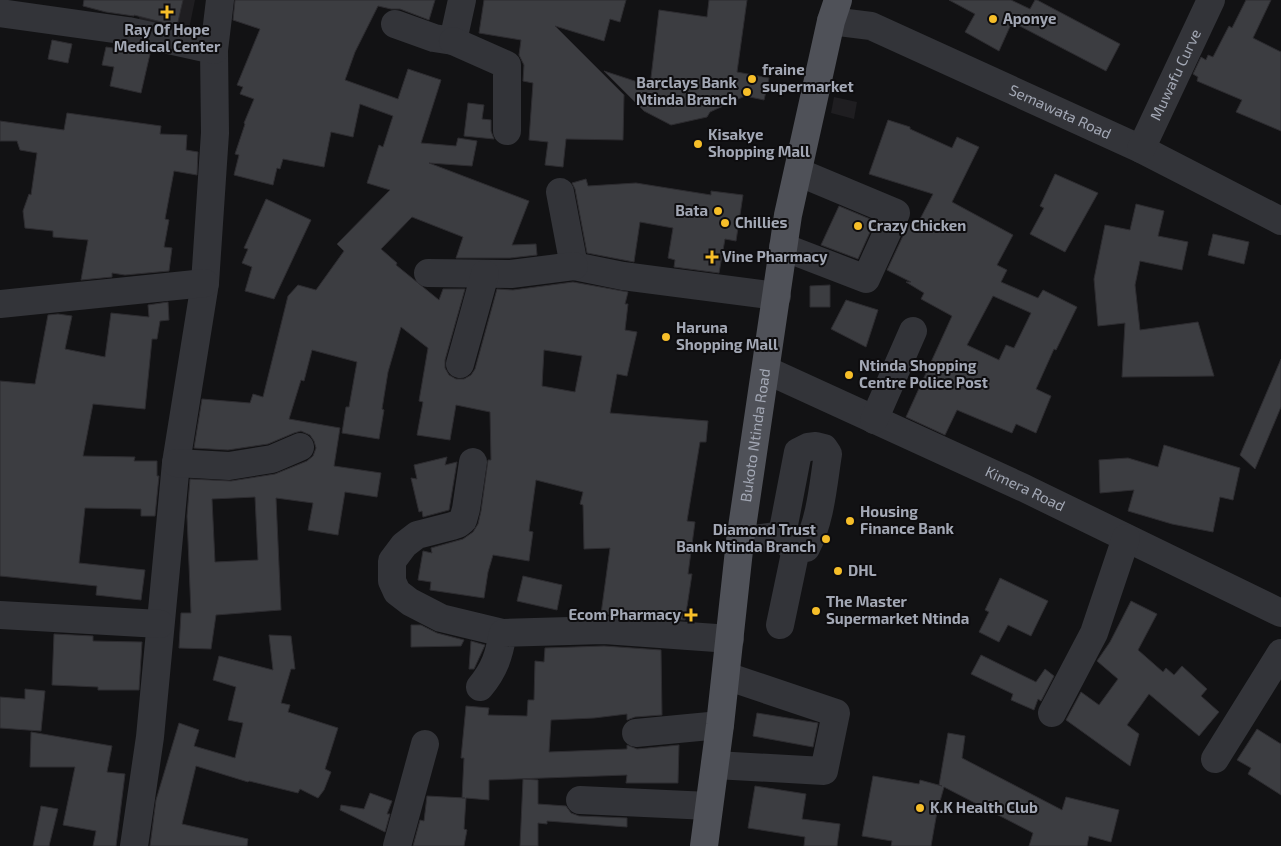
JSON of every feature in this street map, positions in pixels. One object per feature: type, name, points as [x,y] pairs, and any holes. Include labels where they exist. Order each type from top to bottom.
[{"type":"main road","name":"Bukoto Ntinda Road","points":[[704,846],[726,676],[740,541],[783,247],[788,215],[834,11]]},
{"type":"street","points":[[134,846],[150,737],[176,463],[205,283],[215,133],[214,50],[220,0]]},
{"type":"street","points":[[453,41],[462,0]]},
{"type":"street","name":"Muwafu Curve","points":[[1141,149],[1211,0]]},
{"type":"street","name":"Semawata Road","points":[[834,11],[1141,149],[1281,221]]},
{"type":"street","points":[[0,13],[128,31],[214,50]]},
{"type":"street","points":[[395,24],[434,38],[453,41],[507,65],[507,131]]},
{"type":"street","points":[[783,247],[866,278],[896,213],[798,172]]},
{"type":"street","points":[[560,192],[574,266]]},
{"type":"street","points":[[428,273],[511,274],[574,266],[623,276],[777,296]]},
{"type":"street","points":[[460,364],[484,274]]},
{"type":"street","points":[[0,304],[205,283]]},
{"type":"street","points":[[874,420],[913,331]]},
{"type":"street","name":"Kimera Road","points":[[766,370],[1024,488],[1281,613]]},
{"type":"street","points":[[176,463],[229,466],[272,460],[300,447]]},
{"type":"street","points":[[473,462],[463,520],[452,526],[417,535],[404,545],[392,561],[392,581],[397,592],[410,602],[441,618],[503,633],[604,630],[730,639]]},
{"type":"street","points":[[1052,713],[1094,633],[1126,538]]},
{"type":"street","points":[[740,541],[789,542],[780,625]]},
{"type":"street","points":[[0,615],[160,624]]},
{"type":"street","points":[[480,687],[489,677],[497,662],[503,633]]},
{"type":"street","points":[[1215,759],[1281,653]]},
{"type":"street","points":[[715,765],[824,771],[836,713],[726,676]]},
{"type":"street","points":[[636,733],[720,725]]},
{"type":"street","points":[[397,846],[425,744]]},
{"type":"street","points":[[580,800],[709,806]]},
{"type":"shaded area","name":"Ray Of Hope Medical Center","points":[[143,0],[195,0],[188,34],[138,23]]},
{"type":"shaded area","points":[[834,97],[857,102],[854,119],[831,113]]},
{"type":"building","points":[[84,0],[183,0],[177,26],[134,15],[106,12],[83,6]]},
{"type":"building","points":[[235,0],[435,0],[429,20],[400,9],[378,6],[355,52],[345,80],[398,99],[408,69],[441,80],[421,143],[456,146],[458,138],[477,141],[472,166],[429,163],[529,201],[512,245],[536,244],[537,255],[510,258],[456,258],[463,237],[412,217],[381,249],[397,263],[396,265],[439,300],[443,289],[465,289],[445,360],[445,368],[449,375],[456,379],[464,379],[471,375],[475,369],[497,289],[513,290],[573,282],[628,292],[625,304],[628,304],[625,330],[637,332],[627,376],[617,374],[610,413],[708,421],[706,442],[700,442],[687,521],[695,522],[688,574],[692,574],[685,620],[601,614],[610,548],[584,549],[583,505],[580,504],[583,492],[536,480],[529,531],[533,532],[529,561],[493,555],[484,598],[430,590],[431,582],[418,580],[423,551],[432,553],[431,548],[463,539],[473,532],[478,524],[488,460],[491,460],[490,412],[456,405],[450,440],[417,435],[423,402],[419,401],[428,348],[401,327],[388,372],[379,439],[342,433],[357,362],[312,350],[304,381],[301,380],[289,419],[340,428],[334,466],[381,473],[377,497],[345,492],[338,535],[308,530],[313,503],[276,498],[281,610],[216,615],[211,649],[179,648],[181,613],[191,613],[187,516],[190,479],[231,481],[275,474],[307,461],[313,456],[316,448],[310,435],[301,431],[268,444],[228,450],[194,448],[202,399],[250,403],[253,394],[263,397],[288,296],[298,285],[316,290],[344,251],[337,244],[390,190],[367,183],[379,145],[383,147],[393,116],[360,104],[353,137],[331,132],[324,167],[283,159],[280,169],[277,168],[273,185],[234,175],[239,155],[235,154],[244,123],[254,99],[240,94],[243,87],[237,85],[260,29],[233,20]],"holes":[[[544,350],[582,356],[575,392],[542,386]],[[255,497],[258,560],[215,562],[212,499]]]},
{"type":"building","points":[[484,0],[626,0],[620,22],[610,19],[604,41],[555,26],[624,95],[623,140],[566,139],[563,167],[545,165],[548,142],[529,140],[533,83],[523,81],[524,65],[519,55],[521,40],[479,33]]},
{"type":"building","points":[[709,0],[747,0],[737,72],[769,78],[764,100],[745,96],[710,112],[707,117],[671,125],[644,111],[604,71],[650,86],[659,10],[707,17]]},
{"type":"building","points":[[949,0],[1011,0],[1030,9],[1035,0],[1037,0],[1120,44],[1106,71],[1012,22],[999,51],[965,32],[975,14]]},
{"type":"building","points":[[1246,0],[1271,0],[1253,38],[1281,52],[1281,131],[1236,112],[1242,100],[1197,81],[1198,77],[1193,74],[1201,57],[1206,60],[1208,55],[1213,57],[1229,26],[1232,28]]},
{"type":"building","points":[[52,40],[72,44],[68,63],[48,59]]},
{"type":"building","points":[[106,47],[150,54],[141,93],[110,86],[114,67],[102,65]]},
{"type":"building","points":[[468,103],[484,105],[482,119],[491,120],[491,131],[494,139],[464,136]]},
{"type":"building","points":[[67,113],[161,126],[160,134],[187,135],[186,150],[198,152],[197,175],[174,171],[165,219],[169,220],[164,247],[172,248],[169,271],[125,275],[112,273],[112,277],[81,280],[88,240],[53,237],[53,231],[25,228],[23,211],[29,194],[31,195],[37,153],[20,150],[17,141],[0,141],[0,121],[64,130]]},
{"type":"building","points":[[888,120],[910,127],[910,129],[952,148],[957,137],[979,147],[952,202],[1013,235],[997,265],[1007,270],[1001,282],[1038,298],[1043,290],[1077,307],[1056,350],[1054,349],[1036,389],[1051,396],[1036,433],[1016,424],[1012,433],[957,410],[945,435],[906,417],[952,316],[921,299],[924,293],[906,282],[911,282],[887,270],[909,223],[916,227],[933,194],[869,174]],"holes":[[[993,296],[1031,313],[1014,348],[1006,345],[999,360],[967,345]]]},
{"type":"building","points":[[1055,174],[1098,193],[1065,252],[1030,234],[1044,208],[1040,206]]},
{"type":"building","points":[[586,179],[588,186],[636,183],[711,195],[711,191],[743,195],[736,241],[725,239],[719,273],[674,267],[675,260],[668,258],[673,228],[640,222],[634,262],[587,253],[575,189],[572,183]]},
{"type":"building","points":[[266,199],[311,220],[274,299],[245,291],[252,267],[242,263],[248,249],[244,248]]},
{"type":"building","points":[[1136,204],[1164,211],[1158,236],[1188,242],[1182,270],[1140,261],[1135,285],[1140,330],[1198,322],[1214,376],[1122,377],[1125,323],[1098,326],[1094,279],[1105,225],[1130,230]]},
{"type":"building","points":[[839,206],[875,221],[858,259],[821,245]]},
{"type":"building","points":[[1213,234],[1249,242],[1244,264],[1208,255]]},
{"type":"building","points":[[830,285],[830,307],[810,307],[810,286]]},
{"type":"building","points":[[846,300],[878,310],[866,347],[831,329]]},
{"type":"building","points":[[168,302],[169,320],[160,321],[157,339],[152,339],[145,409],[93,404],[83,456],[135,457],[134,461],[157,461],[157,476],[159,476],[155,516],[141,516],[141,509],[85,508],[79,563],[145,570],[141,600],[96,595],[97,586],[0,576],[0,381],[35,384],[48,315],[72,316],[65,349],[105,357],[111,313],[149,317],[148,305]]},
{"type":"building","points":[[1281,359],[1281,407],[1255,469],[1240,455]]},
{"type":"building","points":[[1164,445],[1240,468],[1233,500],[1220,497],[1213,532],[1172,524],[1128,511],[1134,490],[1100,493],[1099,460],[1128,458],[1158,467]]},
{"type":"building","points":[[447,457],[445,465],[457,462],[449,510],[423,517],[422,511],[419,512],[411,478],[417,479],[414,465]]},
{"type":"building","points":[[523,576],[562,585],[557,610],[517,601]]},
{"type":"building","points":[[1000,578],[1048,601],[1031,636],[1008,625],[999,642],[979,632],[989,612],[985,610]]},
{"type":"building","points":[[1131,601],[1157,614],[1138,650],[1163,672],[1166,668],[1174,675],[1182,666],[1207,689],[1201,696],[1219,712],[1199,736],[1149,694],[1127,725],[1139,734],[1130,766],[1066,720],[1081,692],[1099,705],[1118,679],[1097,661],[1110,642]]},
{"type":"building","points":[[411,625],[421,625],[437,633],[464,640],[461,646],[411,647]]},
{"type":"building","points":[[54,634],[93,636],[93,641],[142,642],[139,690],[98,690],[98,687],[52,685]]},
{"type":"building","points":[[269,635],[291,636],[295,669],[291,669],[281,703],[290,705],[288,712],[338,728],[325,769],[331,772],[324,790],[318,798],[300,789],[298,793],[248,782],[196,766],[182,824],[248,839],[247,846],[150,846],[156,800],[179,723],[199,730],[194,746],[235,758],[243,723],[228,720],[236,687],[213,680],[219,656],[273,670]]},
{"type":"building","points":[[471,641],[485,645],[474,669],[469,669]]},
{"type":"building","points":[[604,646],[661,650],[662,715],[635,717],[627,720],[627,714],[551,720],[549,752],[627,749],[627,745],[637,749],[679,745],[678,783],[626,783],[627,775],[489,780],[489,800],[466,798],[464,829],[467,830],[464,846],[413,846],[420,820],[424,821],[427,796],[462,798],[464,758],[461,758],[466,706],[489,708],[488,715],[527,716],[528,700],[534,700],[535,661],[544,662],[545,648]]},
{"type":"building","points":[[981,655],[1036,682],[1045,669],[1054,676],[1041,701],[1038,699],[1034,710],[1011,700],[1013,694],[971,674]]},
{"type":"building","points":[[25,689],[45,691],[41,731],[0,728],[0,697],[25,699]]},
{"type":"building","points":[[757,713],[818,723],[813,747],[753,736]]},
{"type":"building","points":[[1257,729],[1281,744],[1281,795],[1248,774],[1251,768],[1237,760]]},
{"type":"building","points":[[31,732],[112,746],[107,772],[125,774],[116,846],[93,846],[96,831],[63,825],[75,767],[30,767]]},
{"type":"building","points":[[948,733],[965,736],[962,758],[1062,810],[1066,797],[1119,810],[1111,842],[1089,836],[1087,846],[1029,846],[1033,833],[944,787],[931,846],[891,846],[892,841],[862,836],[873,776],[919,784],[920,780],[942,786],[939,785]]},
{"type":"building","points":[[523,779],[538,780],[538,804],[566,806],[571,813],[579,816],[627,818],[627,827],[547,821],[547,824],[538,823],[538,846],[520,846]]},
{"type":"building","points":[[755,786],[806,794],[802,819],[840,824],[837,846],[804,846],[805,837],[748,828]]},
{"type":"building","points":[[370,793],[392,801],[387,814],[390,814],[385,832],[340,810],[341,805],[364,809]]},
{"type":"building","points":[[41,806],[58,809],[49,846],[33,846]]},
{"type":"place","name":"Ray Of Hope Medical Center","points":[[167,12]]},
{"type":"place","name":"Aponye","points":[[993,19]]},
{"type":"place","name":"fraine supermarket","points":[[752,79]]},
{"type":"place","name":"Barclays Bank Ntinda Branch","points":[[747,92]]},
{"type":"place","name":"Kisakye Shopping Mall","points":[[698,144]]},
{"type":"place","name":"Bata","points":[[718,211]]},
{"type":"place","name":"Chillies","points":[[725,223]]},
{"type":"place","name":"Crazy Chicken","points":[[858,226]]},
{"type":"place","name":"Vine Pharmacy","points":[[712,257]]},
{"type":"place","name":"Haruna Shopping Mall","points":[[666,337]]},
{"type":"place","name":"Ntinda Shopping Centre Police Post","points":[[849,375]]},
{"type":"place","name":"Housing Finance Bank","points":[[850,521]]},
{"type":"place","name":"Diamond Trust Bank Ntinda Branch","points":[[826,539]]},
{"type":"place","name":"DHL","points":[[838,571]]},
{"type":"place","name":"The Master Supermarket Ntinda","points":[[816,611]]},
{"type":"place","name":"Ecom Pharmacy","points":[[691,615]]},
{"type":"place","name":"K.K Health Club","points":[[920,808]]}]
